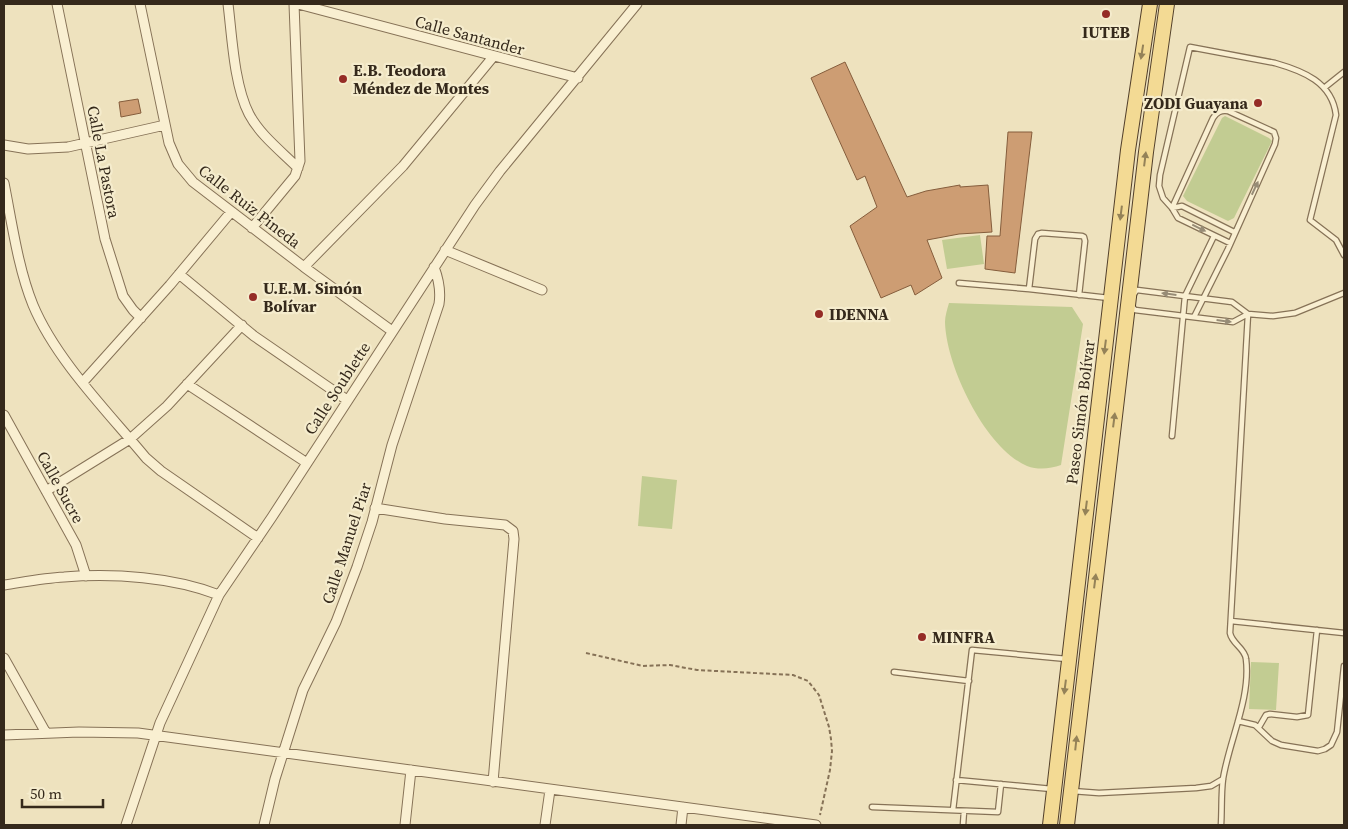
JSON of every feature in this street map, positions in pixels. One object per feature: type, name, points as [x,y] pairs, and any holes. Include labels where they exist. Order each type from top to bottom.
[{"type":"main road","name":"Paseo Simón Bolívar","points":[[1050,825],[1128,150],[1150,4]]},
{"type":"main road","points":[[1067,825],[1146,152],[1167,4]]},
{"type":"main road","points":[[1111,298],[1128,300]]},
{"type":"main road","points":[[1054,789],[1071,791]]},
{"type":"street","name":"Calle La Pastora","points":[[57,4],[111,261],[128,304],[141,318]]},
{"type":"street","name":"Calle Ruiz Pineda","points":[[140,4],[165,126],[173,155],[183,172],[252,228],[392,331]]},
{"type":"street","points":[[228,4],[239,81],[248,113],[261,131],[298,168]]},
{"type":"street","points":[[252,228],[283,192],[298,168],[300,143],[296,4]]},
{"type":"street","name":"Calle Santander","points":[[296,4],[324,7],[493,56],[578,78]]},
{"type":"street","name":"Calle Soublette","points":[[126,825],[156,736],[219,594],[258,538],[475,205],[500,171],[637,4]]},
{"type":"street","points":[[304,267],[403,166],[493,56]]},
{"type":"street","points":[[4,145],[28,148],[55,148],[85,144],[165,126]]},
{"type":"street","points":[[4,183],[14,234],[33,305],[50,338],[83,382],[146,458],[161,471],[258,538]]},
{"type":"street","points":[[83,382],[141,318],[231,212]]},
{"type":"street","points":[[445,250],[542,290]]},
{"type":"street","name":"Calle Manuel Piar","points":[[264,825],[283,752],[303,690],[336,622],[357,566],[392,446],[439,304],[441,294],[439,280],[434,267]]},
{"type":"street","points":[[179,274],[242,325],[347,400]]},
{"type":"street","points":[[46,491],[130,439],[150,422],[242,325]]},
{"type":"street","points":[[187,384],[306,463]]},
{"type":"street","name":"Calle Sucre","points":[[4,415],[76,545],[86,576]]},
{"type":"street","points":[[375,508],[446,519],[505,525],[513,530],[514,539],[493,782]]},
{"type":"street","points":[[4,585],[63,577],[122,577],[186,584],[219,594]]},
{"type":"street","points":[[4,658],[46,733]]},
{"type":"street","points":[[4,735],[106,732],[156,736],[816,825]]},
{"type":"street","points":[[405,825],[411,770]]},
{"type":"street","points":[[545,825],[550,790]]},
{"type":"street","points":[[681,825],[683,807]]},
{"type":"lane","points":[[1230,243],[1178,218],[1163,198],[1159,182],[1190,48],[1252,60],[1275,62],[1311,76],[1324,88],[1332,99],[1336,115],[1310,220],[1336,240],[1344,255]]},
{"type":"lane","points":[[1324,88],[1344,72]]},
{"type":"lane","points":[[1172,208],[1214,118],[1220,111],[1228,111],[1274,132],[1276,144],[1194,317]]},
{"type":"lane","points":[[1172,208],[1182,206],[1234,232]]},
{"type":"lane","points":[[1029,289],[1035,240],[1038,234],[1084,236],[1086,241],[1079,294]]},
{"type":"lane","points":[[1172,436],[1185,296],[1214,236]]},
{"type":"lane","points":[[958,283],[1111,298]]},
{"type":"lane","points":[[1248,314],[1232,302],[1137,290],[1128,300],[1136,310],[1233,322],[1248,314],[1285,315],[1305,310],[1344,293]]},
{"type":"lane","points":[[1221,825],[1224,779],[1244,696],[1246,663],[1245,653],[1231,636],[1231,621],[1248,314]]},
{"type":"lane","points":[[1231,621],[1344,633]]},
{"type":"lane","points":[[1259,728],[1266,715],[1297,717],[1308,714],[1317,630]]},
{"type":"lane","points":[[952,810],[972,650],[1068,659]]},
{"type":"lane","points":[[1238,721],[1259,728],[1272,741],[1282,745],[1318,751],[1328,747],[1334,742],[1338,732],[1344,666]]},
{"type":"lane","points":[[894,672],[969,680]]},
{"type":"lane","points":[[1071,791],[1099,793],[1196,788],[1211,786],[1224,779]]},
{"type":"lane","points":[[956,780],[1054,789]]},
{"type":"lane","points":[[872,807],[998,812],[1001,784]]},
{"type":"lane","points":[[963,825],[964,810]]},
{"type":"path","points":[[586,653],[643,666],[670,665],[698,670],[793,675],[808,681],[819,695],[829,726],[832,751],[830,770],[816,825]]},
{"type":"green space","points":[[1225,116],[1272,141],[1234,218],[1228,221],[1187,201],[1183,196],[1222,118]]},
{"type":"green space","points":[[980,235],[984,264],[947,269],[942,240]]},
{"type":"green space","points":[[949,303],[1072,307],[1083,324],[1061,465],[1044,468],[1027,466],[1011,456],[983,424],[960,382],[952,361],[945,322]]},
{"type":"green space","points":[[642,476],[677,480],[672,529],[638,526]]},
{"type":"green space","points":[[1251,662],[1279,663],[1276,710],[1249,709]]},
{"type":"building","points":[[845,62],[907,197],[926,191],[960,185],[960,187],[988,185],[992,232],[959,234],[927,240],[942,278],[915,295],[911,285],[881,298],[850,226],[877,207],[865,176],[857,180],[811,78]]},
{"type":"building","points":[[138,99],[141,113],[121,117],[119,102]]},
{"type":"building","points":[[1008,132],[1032,132],[1015,273],[985,269],[987,236],[1000,236]]},
{"type":"place","name":"IUTEB","points":[[1106,14]]},
{"type":"place","name":"E.B. Teodora Méndez de Montes","points":[[343,79]]},
{"type":"place","name":"ZODI Guayana","points":[[1258,103]]},
{"type":"place","name":"U.E.M. Simón Bolívar","points":[[253,297]]},
{"type":"place","name":"IDENNA","points":[[819,314]]},
{"type":"place","name":"MINFRA","points":[[922,637]]}]
